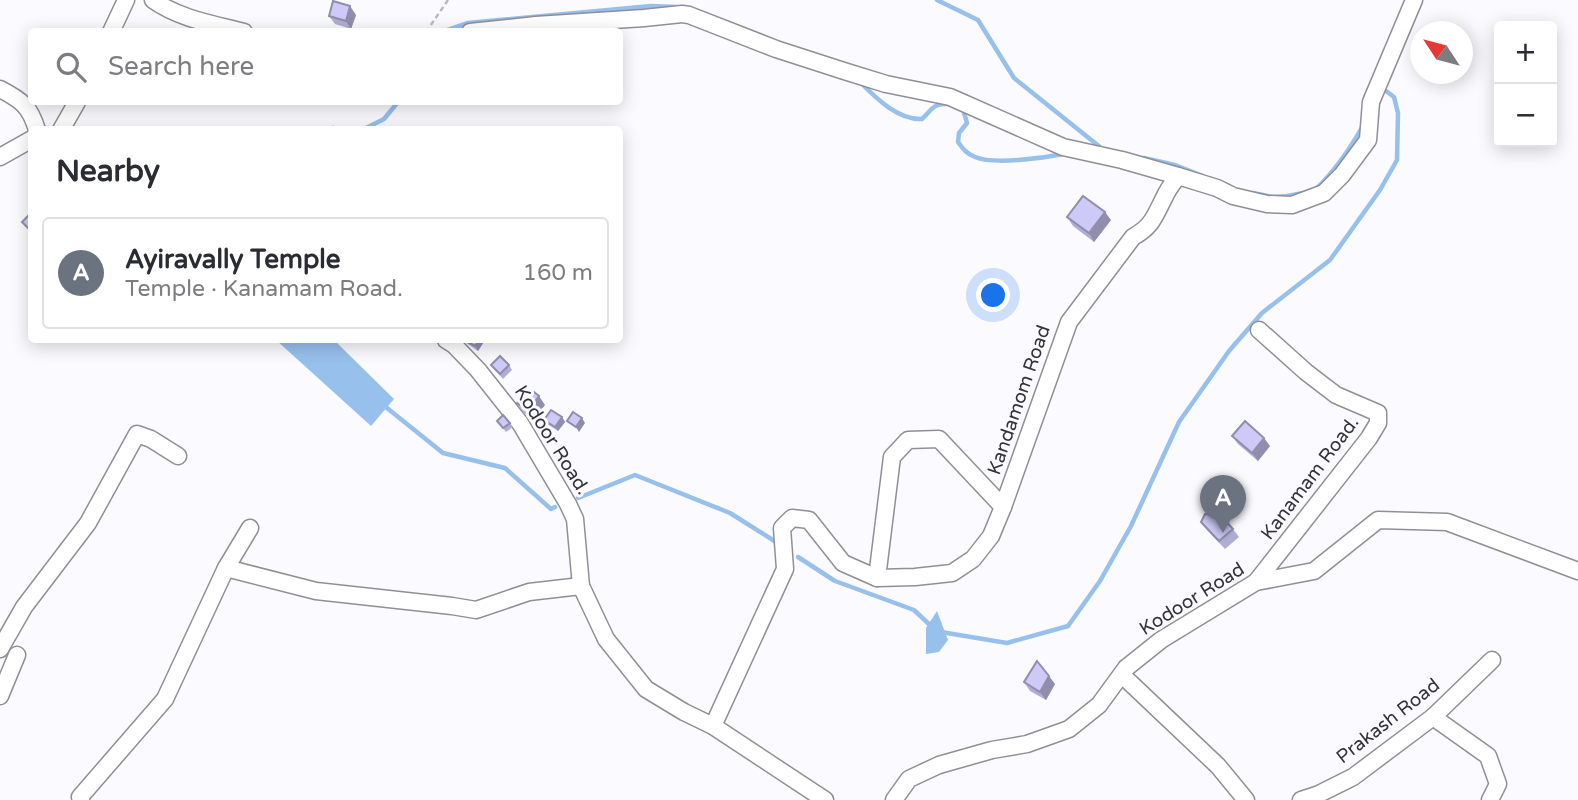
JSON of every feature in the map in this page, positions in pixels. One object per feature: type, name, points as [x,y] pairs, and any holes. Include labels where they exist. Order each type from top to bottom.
[{"type":"street","points":[[113,28],[125,0]]},
{"type":"street","points":[[153,0],[172,12],[228,28]]},
{"type":"street","points":[[508,28],[689,15],[776,49],[844,71],[886,84],[950,97],[1063,147],[1178,176],[1233,196],[1267,204],[1292,205],[1324,193],[1342,175],[1368,140],[1371,102],[1414,0]]},
{"type":"street","points":[[0,89],[25,105],[36,126]]},
{"type":"street","points":[[63,126],[75,105]]},
{"type":"street","points":[[0,157],[28,141]]},
{"type":"street","name":"Kandamom Road","points":[[713,726],[785,569],[782,528],[792,518],[809,520],[843,563],[877,578],[951,573],[973,559],[990,536],[1003,507],[1069,322],[1133,237],[1146,230],[1155,218],[1166,193],[1178,176]]},
{"type":"street","name":"Kanamam Road.","points":[[1256,582],[1378,423],[1378,413],[1336,395],[1259,330]]},
{"type":"street","name":"Kodoor Road.","points":[[451,343],[478,370],[520,423],[568,504],[575,519],[581,586],[606,639],[646,689],[713,726]]},
{"type":"street","points":[[0,649],[24,607],[88,523],[137,434],[151,439],[178,456]]},
{"type":"street","points":[[877,578],[892,457],[908,440],[939,439],[1003,507]]},
{"type":"street","name":"Kodoor Road","points":[[894,800],[909,779],[939,765],[992,750],[1027,744],[1069,729],[1099,705],[1126,668],[1161,640],[1256,582],[1314,571],[1378,520],[1447,522],[1578,571]]},
{"type":"street","points":[[81,800],[80,797],[94,779],[165,699],[226,568],[250,528]]},
{"type":"street","points":[[226,568],[316,592],[475,610],[528,592],[581,586]]},
{"type":"street","points":[[0,696],[17,655]]},
{"type":"street","name":"Prakash Road","points":[[1301,800],[1353,778],[1433,718],[1492,660]]},
{"type":"street","points":[[1122,674],[1218,766],[1246,800]]},
{"type":"street","points":[[1433,718],[1488,756],[1498,784],[1490,800]]},
{"type":"street","points":[[713,726],[825,800]]},
{"type":"path","points":[[429,28],[448,0]]},
{"type":"water","points":[[279,343],[337,343],[394,399],[371,426]]},
{"type":"water","points":[[937,611],[948,640],[939,652],[926,654],[926,628]]},
{"type":"building","points":[[333,1],[350,6],[346,21],[329,16]]},
{"type":"building","points":[[1083,196],[1105,212],[1089,233],[1067,217]]},
{"type":"building","points":[[28,216],[28,228],[22,222]]},
{"type":"building","points":[[500,356],[509,365],[500,374],[491,365]]},
{"type":"building","points":[[534,392],[539,396],[528,411],[517,403],[526,393],[531,395]]},
{"type":"building","points":[[551,410],[562,417],[555,427],[544,420]]},
{"type":"building","points":[[573,412],[582,418],[576,427],[567,421]]},
{"type":"building","points":[[503,415],[510,423],[503,428],[497,421]]},
{"type":"building","points":[[1245,421],[1264,438],[1252,453],[1232,436]]},
{"type":"building","points":[[1205,514],[1220,515],[1233,529],[1219,541],[1201,522]]},
{"type":"building","points":[[1037,661],[1049,676],[1040,692],[1024,682]]},
{"type":"waterway","points":[[937,0],[978,20],[1014,78],[1100,147]]},
{"type":"waterway","points":[[454,28],[468,23],[651,6],[677,7]]},
{"type":"waterway","points":[[861,83],[896,112],[913,118],[922,119],[935,106],[946,104]]},
{"type":"waterway","points":[[941,632],[1007,643],[1068,626],[1100,581],[1131,526],[1179,422],[1229,351],[1262,313],[1330,260],[1380,190],[1397,160],[1398,113],[1394,97],[1382,88]]},
{"type":"waterway","points":[[370,126],[384,119],[396,105]]},
{"type":"waterway","points":[[963,109],[967,123],[959,133],[958,142],[972,156],[1006,161],[1064,154]]},
{"type":"waterway","points":[[1315,190],[1342,159],[1364,124]]},
{"type":"waterway","points":[[1144,158],[1175,165],[1203,176]]},
{"type":"waterway","points":[[1253,193],[1273,197],[1303,193]]},
{"type":"waterway","points":[[382,404],[443,453],[505,468],[551,509],[555,507]]},
{"type":"waterway","points":[[578,498],[635,475],[730,513],[776,542]]},
{"type":"waterway","points":[[798,557],[835,581],[914,610],[931,626]]},
{"type":"place","name":"Ayiravally Temple","points":[[1223,533]]}]
